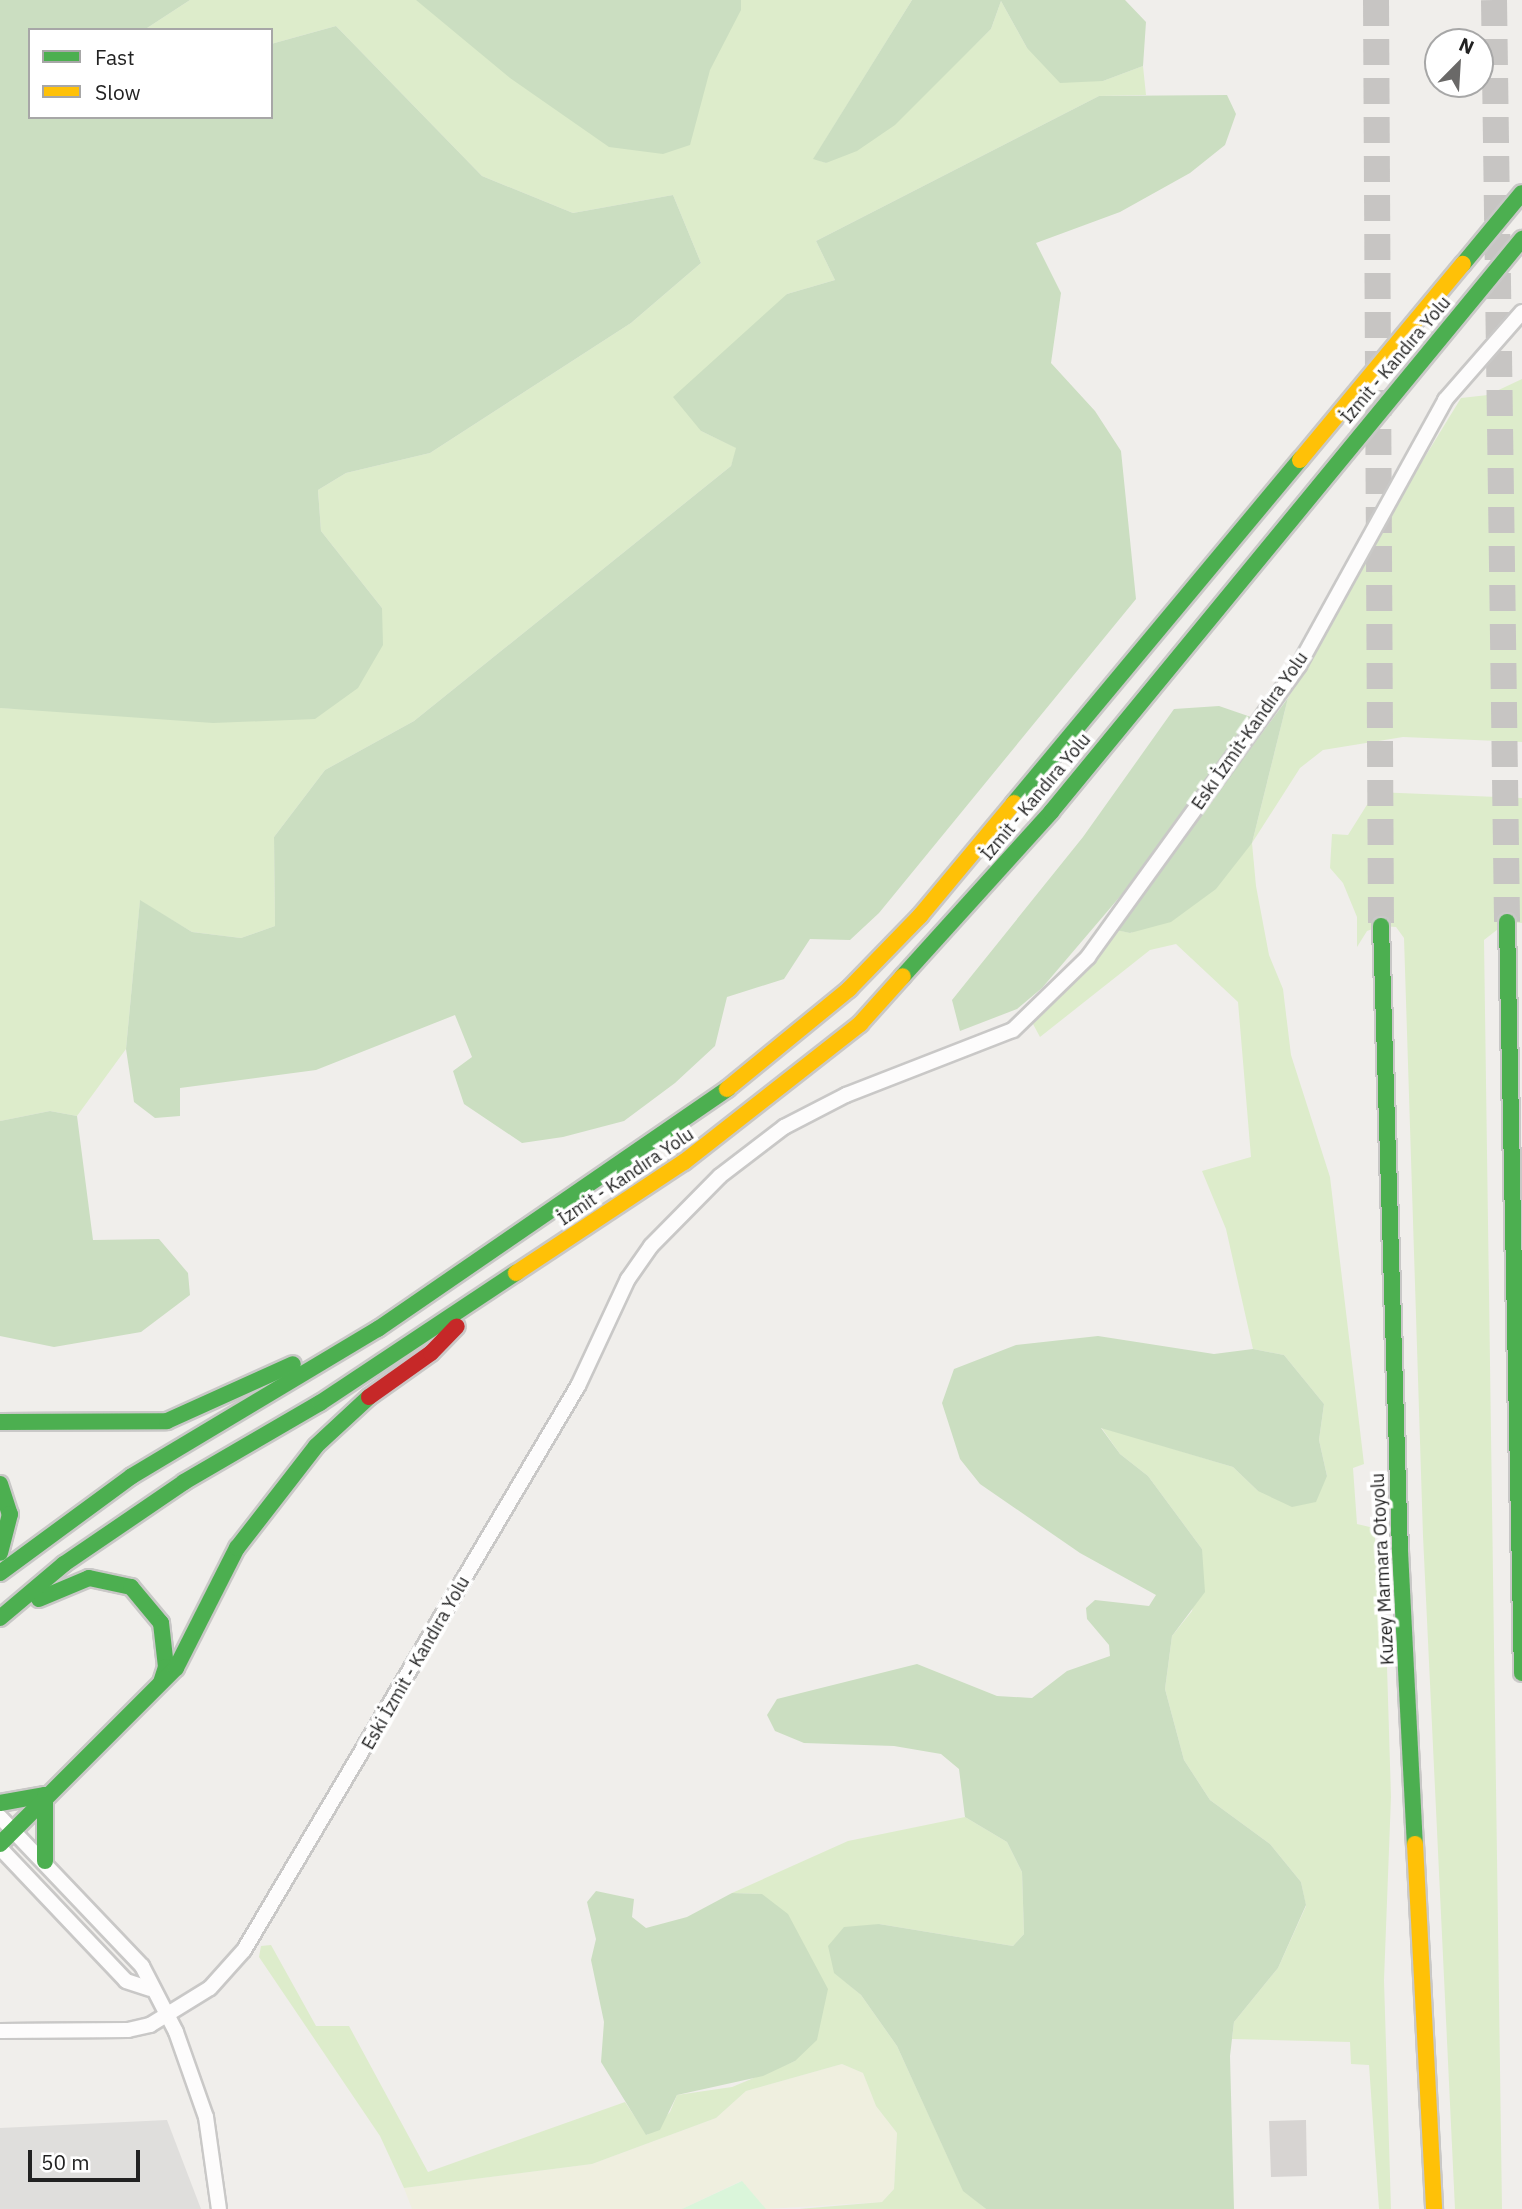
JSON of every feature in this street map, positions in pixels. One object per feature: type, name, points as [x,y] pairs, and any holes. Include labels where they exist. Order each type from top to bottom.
[{"type":"highway","points":[[0,1573],[132,1476],[378,1328],[756,1068],[849,989],[920,916],[1522,193]]},
{"type":"highway","name":"İzmit - Kandıra Yolu","points":[[493,1290],[684,1162],[860,1024],[1051,812],[1522,239]]},
{"type":"highway","points":[[1507,922],[1522,1673]]},
{"type":"highway","name":"Kuzey Marmara Otoyolu","points":[[1381,926],[1400,1551],[1434,2209]]},
{"type":"highway","points":[[0,1618],[64,1564],[184,1482],[320,1403],[493,1290]]},
{"type":"highway","points":[[0,1846],[45,1796],[176,1668],[237,1548],[316,1446],[348,1412],[430,1353],[493,1290]]},
{"type":"highway","points":[[0,1422],[120,1426],[167,1421],[378,1328]]},
{"type":"highway","points":[[0,1484],[10,1514],[0,1553]]},
{"type":"highway","points":[[0,1618],[89,1578],[131,1587],[161,1623],[166,1667],[159,1687]]},
{"type":"highway","points":[[0,1802],[45,1796]]},
{"type":"highway","points":[[45,1796],[45,1861]]},
{"type":"street","name":"Eskı İzmit-Kandıra Yolu","points":[[628,1279],[651,1246],[720,1176],[784,1126],[941,1056],[1013,1030],[1088,957],[1299,665],[1445,400],[1522,312]]},
{"type":"street","name":"Eski İzmit - Kandıra Yolu","points":[[0,2031],[128,2030],[165,2017],[209,1988],[275,1904],[578,1386],[628,1279]]},
{"type":"street","points":[[0,1817],[45,1861],[142,1966],[150,1990],[176,2032],[206,2117],[219,2209]]},
{"type":"street","points":[[0,1846],[127,1981],[150,1990]]},
{"type":"shaded area","points":[[167,2120],[201,2209],[0,2209],[0,2128]]},
{"type":"green space","points":[[0,0],[190,0],[147,28],[28,28],[28,119],[273,119],[273,43],[336,26],[482,176],[573,213],[673,195],[701,263],[631,323],[430,453],[346,473],[318,490],[321,531],[382,608],[383,645],[358,688],[315,719],[213,723],[0,708]]},
{"type":"green space","points":[[190,0],[912,0],[814,158],[826,163],[949,70],[991,29],[1001,1],[1027,48],[1103,81],[1143,66],[1146,95],[1099,96],[816,241],[835,280],[787,294],[701,431],[737,448],[731,466],[414,721],[325,770],[274,837],[275,926],[241,938],[192,932],[140,901],[126,1049],[77,1116],[50,1111],[0,1121],[0,708],[49,710],[382,608],[321,531],[318,490],[346,473],[430,453],[631,323],[701,263],[673,195],[573,213],[482,176],[336,26],[273,43],[273,28],[147,28]]},
{"type":"green space","points":[[416,0],[741,0],[741,10],[710,70],[690,145],[663,154],[609,147],[510,78]]},
{"type":"green space","points":[[912,0],[1125,0],[1146,22],[1143,66],[1103,81],[1060,83],[1027,48],[1001,1],[991,29],[895,125],[857,151],[826,163],[813,159]]},
{"type":"green space","points":[[1227,95],[1236,114],[1225,145],[1190,173],[1120,212],[1036,243],[1061,293],[1051,363],[1095,411],[1121,451],[1136,599],[879,913],[850,940],[810,939],[784,979],[727,997],[715,1046],[675,1083],[624,1121],[563,1137],[522,1143],[464,1104],[453,1071],[472,1057],[455,1015],[316,1070],[180,1088],[180,1116],[155,1118],[134,1102],[126,1049],[140,900],[192,932],[241,938],[275,926],[274,837],[325,770],[414,721],[731,466],[736,448],[701,431],[673,397],[787,294],[835,280],[816,241],[1099,96]]},
{"type":"green space","points":[[1522,379],[1522,742],[1403,737],[1323,750],[1300,768],[1252,843],[1288,698],[1393,509],[1461,398],[1488,395]]},
{"type":"green space","points":[[1288,698],[1252,843],[1216,889],[1171,922],[1130,933],[1116,930]]},
{"type":"green space","points":[[1219,706],[1251,717],[1123,893],[1042,988],[1017,1009],[960,1031],[952,1000],[1083,837],[1174,709]]},
{"type":"green space","points":[[1375,792],[1522,798],[1522,923],[1507,922],[1484,940],[1502,2209],[1455,2209],[1423,1536],[1404,938],[1396,927],[1381,926],[1367,931],[1357,947],[1357,917],[1343,883],[1330,868],[1332,834],[1348,835]]},
{"type":"green space","points":[[1252,843],[1256,886],[1269,955],[1283,989],[1291,1055],[1330,1177],[1364,1464],[1353,1468],[1357,1524],[1374,1528],[1387,1666],[1391,1797],[1384,1980],[1391,2209],[1379,2209],[1369,2065],[1351,2064],[1350,2042],[1232,2039],[1234,2022],[1278,1968],[1306,1906],[1301,1882],[1270,1844],[1210,1800],[1184,1760],[1165,1689],[1172,1636],[1192,1611],[1202,1549],[1148,1476],[1120,1454],[1101,1427],[1233,1467],[1258,1491],[1327,1476],[1319,1440],[1324,1404],[1284,1355],[1253,1349],[1226,1229],[1202,1171],[1251,1157],[1238,1002],[1176,944],[1150,950],[1040,1037],[1033,1024],[1084,973],[1116,930],[1131,933]]},
{"type":"green space","points":[[50,1111],[77,1116],[93,1240],[159,1239],[188,1273],[190,1295],[141,1332],[54,1347],[0,1336],[0,1121]]},
{"type":"green space","points":[[1098,1336],[1214,1354],[1253,1349],[1284,1355],[1324,1404],[1319,1440],[1327,1476],[1316,1502],[1292,1507],[1258,1491],[1233,1467],[1101,1428],[1120,1454],[1148,1476],[1202,1549],[1205,1592],[1172,1636],[1165,1689],[1184,1760],[1210,1800],[1270,1844],[1301,1882],[1306,1905],[1278,1968],[1234,2022],[1230,2056],[1234,2209],[986,2209],[963,2191],[897,2046],[861,1995],[834,1973],[828,1946],[844,1927],[879,1924],[1013,1946],[1024,1934],[1022,1872],[1007,1842],[965,1817],[959,1769],[941,1754],[894,1746],[804,1743],[775,1731],[767,1715],[777,1699],[917,1664],[997,1696],[1032,1698],[1067,1671],[1110,1656],[1109,1645],[1087,1619],[1086,1608],[1095,1600],[1149,1606],[1156,1595],[1080,1553],[980,1484],[960,1459],[942,1403],[954,1369],[1016,1345]]},
{"type":"green space","points":[[965,1817],[1007,1842],[1022,1872],[1024,1934],[1013,1946],[879,1924],[835,1973],[861,1995],[897,2046],[963,2190],[986,2209],[799,2209],[882,2202],[894,2189],[897,2133],[876,2106],[863,2073],[842,2064],[746,2091],[716,2118],[592,2164],[404,2188],[380,2136],[259,1957],[261,1946],[271,1945],[316,2026],[349,2026],[428,2172],[625,2102],[647,2135],[670,2112],[677,2095],[732,2087],[795,2061],[762,1894],[732,1893],[848,1841]]},
{"type":"green space","points":[[596,1891],[634,1899],[632,1917],[646,1928],[687,1917],[732,1893],[762,1894],[788,1914],[828,1989],[817,2040],[795,2061],[763,2076],[677,2095],[660,2130],[646,2135],[601,2062],[604,2022],[591,1960],[596,1939],[587,1902]]},
{"type":"green space","points":[[842,2064],[863,2073],[876,2106],[897,2133],[894,2189],[882,2202],[766,2209],[741,2181],[682,2209],[412,2209],[404,2188],[592,2164],[716,2118],[746,2091]]},
{"type":"green space","points":[[742,2181],[766,2209],[682,2209]]},
{"type":"building","points":[[1306,2120],[1307,2176],[1271,2177],[1269,2121]]},
{"type":"tunnel","points":[[1376,0],[1381,926]]},
{"type":"tunnel","points":[[1494,0],[1507,922]]},
{"type":"traffic: fast","points":[[1463,264],[1522,193]]},
{"type":"traffic: fast","points":[[903,976],[1051,812],[1522,239]]},
{"type":"traffic: fast","points":[[1014,803],[1300,460]]},
{"type":"traffic: fast","points":[[1507,922],[1522,1673]]},
{"type":"traffic: fast","points":[[1381,926],[1400,1551],[1415,1844]]},
{"type":"traffic: fast","points":[[0,1573],[132,1476],[378,1329],[727,1089]]},
{"type":"traffic: fast","points":[[0,1618],[64,1564],[184,1482],[320,1403],[516,1273]]},
{"type":"traffic: fast","points":[[0,1422],[167,1421],[293,1364]]},
{"type":"traffic: fast","points":[[0,1844],[176,1668],[237,1548],[316,1446],[369,1397]]},
{"type":"traffic: fast","points":[[0,1484],[10,1514],[0,1553]]},
{"type":"traffic: fast","points":[[39,1599],[89,1578],[131,1587],[161,1623],[166,1667],[161,1682]]},
{"type":"traffic: fast","points":[[0,1803],[45,1795],[45,1861]]},
{"type":"traffic: slow","points":[[1300,460],[1463,264]]},
{"type":"traffic: slow","points":[[727,1089],[849,989],[920,916],[1014,803]]},
{"type":"traffic: slow","points":[[516,1273],[684,1162],[860,1024],[903,976]]},
{"type":"traffic: slow","points":[[1415,1844],[1434,2209]]},
{"type":"traffic: jam","points":[[369,1397],[431,1353],[457,1326]]}]
